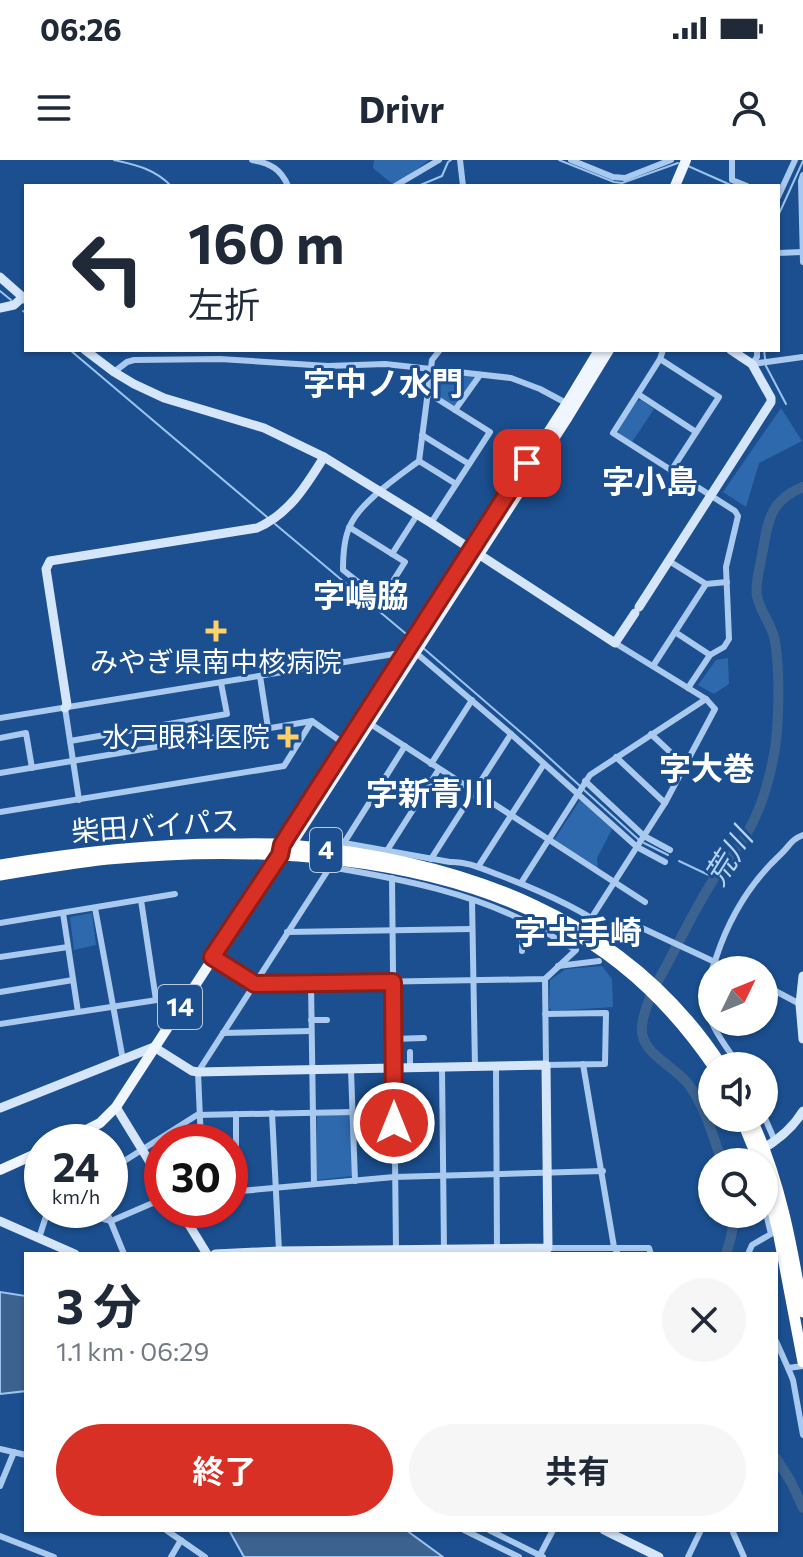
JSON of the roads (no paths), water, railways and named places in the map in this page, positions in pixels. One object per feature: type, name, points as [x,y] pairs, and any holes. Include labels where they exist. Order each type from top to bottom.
[{"type":"highway","name":"柴田バイパス","points":[[0,865],[84,853],[187,844],[284,848],[391,859],[456,874],[496,887],[566,919],[595,937],[676,1006],[714,1052]]},
{"type":"highway","name":"柴田バイパス","points":[[0,875],[82,862],[284,848]]},
{"type":"highway","name":"柴田バイパス","points":[[628,966],[703,1052]]},
{"type":"highway","points":[[778,1192],[803,1312]]},
{"type":"highway","points":[[777,1228],[803,1364]]},
{"type":"main road","points":[[676,184],[684,163]]},
{"type":"main road","name":"14","points":[[570,405],[598,352]]},
{"type":"main road","name":"14","points":[[98,1124],[116,1107],[570,405],[608,352]]},
{"type":"main road","name":"14","points":[[284,848],[346,745],[366,721]]},
{"type":"main road","points":[[0,1170],[24,1159]]},
{"type":"street","points":[[252,160],[274,166],[287,184]]},
{"type":"street","points":[[398,184],[439,160]]},
{"type":"street","points":[[571,160],[613,177],[625,178],[671,160]]},
{"type":"street","points":[[732,160],[732,180],[742,184]]},
{"type":"street","points":[[780,193],[795,160]]},
{"type":"street","points":[[460,162],[463,184]]},
{"type":"street","points":[[803,175],[803,262]]},
{"type":"street","points":[[780,253],[802,252]]},
{"type":"street","points":[[0,277],[24,298],[14,305],[0,308]]},
{"type":"street","points":[[88,352],[114,372],[164,398],[264,428],[324,457],[706,699],[715,709],[665,803],[592,917]]},
{"type":"street","points":[[349,527],[405,562],[381,600],[343,570],[349,527],[380,491],[419,461],[432,360],[438,352]]},
{"type":"street","points":[[662,352],[613,433],[735,511],[738,516],[726,567],[729,639],[724,647],[710,655],[688,688]]},
{"type":"street","points":[[735,352],[756,363],[803,357]]},
{"type":"street","points":[[615,643],[771,402],[756,363],[757,352]]},
{"type":"street","points":[[774,352],[775,360]]},
{"type":"street","points":[[114,372],[134,360],[220,359],[328,366],[385,364],[511,378],[570,405]]},
{"type":"street","points":[[660,359],[719,397],[671,471]]},
{"type":"street","points":[[455,410],[480,375]]},
{"type":"street","points":[[428,393],[490,432],[431,523]]},
{"type":"street","points":[[638,394],[696,432]]},
{"type":"street","points":[[422,435],[469,464]]},
{"type":"street","points":[[79,800],[46,569],[50,561],[243,532],[267,524],[295,500],[324,457]]},
{"type":"street","points":[[419,461],[456,484]]},
{"type":"street","points":[[392,554],[417,515]]},
{"type":"street","points":[[669,561],[706,584],[727,582]]},
{"type":"street","points":[[653,666],[706,584]]},
{"type":"street","points":[[675,632],[710,655]]},
{"type":"street","points":[[417,644],[472,700],[544,764],[582,787],[640,842],[670,850]]},
{"type":"street","points":[[0,718],[394,654]]},
{"type":"street","points":[[260,676],[268,728]]},
{"type":"street","points":[[70,741],[227,714],[221,683]]},
{"type":"street","points":[[521,883],[590,775],[706,699]]},
{"type":"street","points":[[431,764],[472,700]]},
{"type":"street","points":[[0,812],[284,766],[312,721]]},
{"type":"street","points":[[0,773],[312,721],[346,745]]},
{"type":"street","points":[[366,721],[645,902]]},
{"type":"street","points":[[0,738],[26,733],[32,768]]},
{"type":"street","points":[[431,859],[511,734]]},
{"type":"street","points":[[651,734],[685,766]]},
{"type":"street","points":[[405,746],[344,843],[450,862],[460,861],[521,883],[592,917],[613,934],[630,927],[642,928],[703,956]]},
{"type":"street","points":[[616,757],[665,803]]},
{"type":"street","points":[[478,867],[544,764]]},
{"type":"street","points":[[388,849],[439,769]]},
{"type":"street","points":[[582,787],[665,862]]},
{"type":"street","points":[[717,956],[724,933],[745,896],[793,839],[803,835]]},
{"type":"street","points":[[201,1124],[198,1072],[255,984],[287,932],[330,867],[392,878],[472,900],[523,920],[576,950],[545,979],[473,981],[255,984],[212,957]]},
{"type":"street","points":[[392,878],[395,1252],[649,1248],[650,1252]]},
{"type":"street","points":[[0,923],[175,894]]},
{"type":"street","points":[[141,900],[156,1000]]},
{"type":"street","points":[[472,900],[475,1067]]},
{"type":"street","points":[[95,908],[123,1060]]},
{"type":"street","points":[[63,913],[78,1012]]},
{"type":"street","points":[[522,951],[523,920]]},
{"type":"street","points":[[287,932],[472,929]]},
{"type":"street","points":[[0,957],[68,947]]},
{"type":"street","points":[[558,966],[599,961]]},
{"type":"street","points":[[803,976],[800,1004],[803,1039]]},
{"type":"street","points":[[545,979],[548,1251]]},
{"type":"street","points":[[0,992],[73,980]]},
{"type":"street","points":[[311,983],[314,1184]]},
{"type":"street","points":[[778,992],[800,1004]]},
{"type":"street","points":[[0,1024],[186,998]]},
{"type":"street","points":[[154,1047],[198,1072],[605,1064],[606,1013],[545,1014]]},
{"type":"street","points":[[311,1020],[327,1020]]},
{"type":"street","points":[[223,1033],[311,1031]]},
{"type":"street","points":[[393,1039],[424,1038]]},
{"type":"street","name":"14","points":[[0,1108],[154,1047]]},
{"type":"street","points":[[410,1052],[410,1069]]},
{"type":"street","points":[[583,1064],[616,1250]]},
{"type":"street","points":[[496,1067],[497,1249]]},
{"type":"street","points":[[437,1252],[443,1176],[442,1068]]},
{"type":"street","points":[[351,1070],[355,1181]]},
{"type":"street","points":[[116,1107],[144,1153]]},
{"type":"street","points":[[767,1148],[794,1124],[803,1111]]},
{"type":"street","points":[[128,1159],[201,1114],[353,1112]]},
{"type":"street","points":[[272,1113],[279,1251]]},
{"type":"street","points":[[236,1114],[236,1124]]},
{"type":"street","points":[[248,1191],[394,1177],[603,1171]]},
{"type":"street","points":[[0,1221],[70,1252]]},
{"type":"street","points":[[39,1238],[42,1228]]},
{"type":"street","points":[[114,1228],[123,1252]]},
{"type":"street","points":[[191,1228],[206,1252]]},
{"type":"street","points":[[749,1252],[752,1245],[771,1234],[770,1228]]},
{"type":"street","points":[[258,1252],[308,1252]]},
{"type":"street","points":[[778,1346],[793,1380],[803,1435]]},
{"type":"street","points":[[788,1368],[803,1364]]},
{"type":"street","points":[[0,1449],[24,1454]]},
{"type":"street","points":[[0,1486],[14,1452]]},
{"type":"street","points":[[169,1532],[205,1557]]},
{"type":"street","points":[[468,1532],[519,1557]]},
{"type":"street","points":[[493,1532],[541,1556],[552,1532]]},
{"type":"street","points":[[608,1532],[659,1557]]},
{"type":"street","points":[[688,1557],[700,1532]]},
{"type":"street","points":[[733,1532],[744,1557]]},
{"type":"street","points":[[0,1536],[54,1557]]},
{"type":"street","points":[[171,1557],[181,1540]]},
{"type":"waterway","points":[[114,160],[152,172],[169,184]]},
{"type":"waterway","points":[[423,184],[442,176],[451,160]]},
{"type":"waterway","points":[[559,160],[622,183],[678,163]]},
{"type":"waterway","points":[[780,212],[803,161]]},
{"type":"waterway","points":[[688,166],[728,184]]},
{"type":"waterway","points":[[0,291],[11,300]]},
{"type":"waterway","points":[[72,352],[267,517]]},
{"type":"waterway","points":[[764,352],[766,366],[786,404]]},
{"type":"waterway","name":"荒川","points":[[717,1148],[695,1094],[683,1078],[652,1052],[646,1044],[642,1026],[657,983],[704,895],[743,840],[768,782],[776,738],[778,666],[773,635],[759,602],[757,582],[771,516],[782,500],[803,487]]},
{"type":"waterway","points":[[275,524],[411,638]]},
{"type":"waterway","points":[[422,647],[580,786]]},
{"type":"waterway","points":[[584,790],[639,840]]},
{"type":"waterway","points":[[644,843],[668,855]]},
{"type":"waterway","points":[[679,861],[715,878]]},
{"type":"waterway","name":"荒川","points":[[727,1252],[733,1228]]},
{"type":"waterway","name":"荒川","points":[[778,1461],[803,1508]]},
{"type":"place","name":"みやぎ県南中核病院","points":[[216,631]]},
{"type":"place","name":"水戸眼科医院","points":[[288,737]]},
{"type":"district","name":"字中ノ水門","points":[[383,384]]},
{"type":"district","name":"字小島","points":[[650,482]]},
{"type":"district","name":"字嶋脇","points":[[361,596]]},
{"type":"district","name":"字大巻","points":[[707,769]]},
{"type":"district","name":"字新青川","points":[[430,794]]},
{"type":"district","name":"字土手崎","points":[[578,933]]}]
